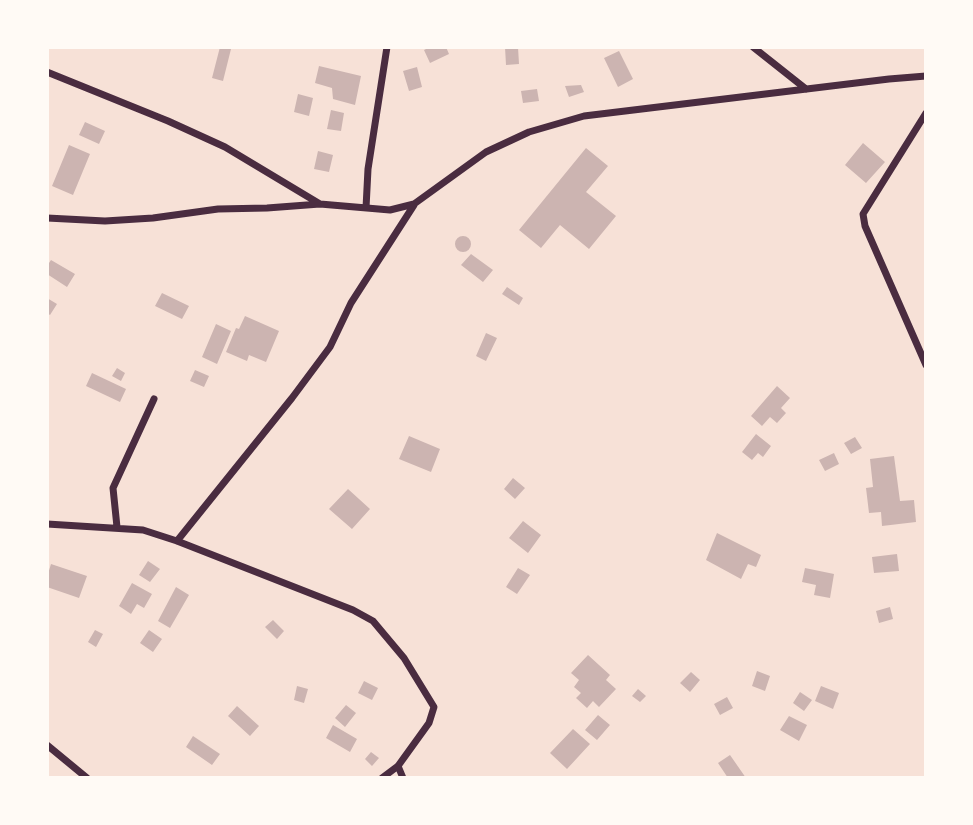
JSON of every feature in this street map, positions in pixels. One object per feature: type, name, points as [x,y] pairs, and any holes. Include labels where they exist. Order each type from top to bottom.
[{"type":"street","points":[[366,208],[368,169],[387,47]]},
{"type":"street","points":[[753,47],[806,89]]},
{"type":"street","points":[[47,72],[225,147],[320,204]]},
{"type":"street","points":[[177,541],[330,347],[351,303],[414,204],[486,152],[529,132],[584,116],[926,76]]},
{"type":"street","points":[[926,113],[863,214],[864,226],[926,365]]},
{"type":"street","points":[[47,218],[105,221],[218,209],[320,204],[390,210],[414,204]]},
{"type":"street","points":[[117,527],[113,488],[154,399]]},
{"type":"street","points":[[47,524],[143,530],[353,610],[373,621],[404,658],[433,706],[429,723],[398,766],[382,778]]},
{"type":"street","points":[[47,745],[87,778]]},
{"type":"street","points":[[398,766],[403,778]]},
{"type":"building","points":[[220,47],[231,49],[223,81],[212,78]]},
{"type":"building","points":[[430,47],[446,47],[449,54],[430,63],[424,50]]},
{"type":"building","points":[[505,47],[518,47],[519,64],[506,65]]},
{"type":"building","points":[[619,51],[633,79],[618,87],[604,58]]},
{"type":"building","points":[[319,66],[361,76],[355,105],[333,99],[332,88],[315,83]]},
{"type":"building","points":[[417,67],[422,87],[409,91],[403,71]]},
{"type":"building","points":[[581,85],[584,92],[569,97],[565,86]]},
{"type":"building","points":[[537,89],[539,101],[523,103],[521,91]]},
{"type":"building","points":[[298,94],[313,98],[309,116],[294,112]]},
{"type":"building","points":[[331,110],[344,113],[341,131],[327,129]]},
{"type":"building","points":[[85,122],[105,131],[99,144],[79,135]]},
{"type":"building","points":[[863,143],[885,162],[866,183],[845,165]]},
{"type":"building","points":[[69,145],[90,154],[73,195],[52,186]]},
{"type":"building","points":[[586,148],[608,166],[586,192],[616,216],[589,249],[560,225],[541,248],[519,230]]},
{"type":"building","points":[[318,151],[333,155],[329,172],[314,169]]},
{"type":"building","points":[[460,236],[466,236],[471,244],[469,250],[460,252],[455,247],[455,241]]},
{"type":"building","points":[[471,254],[493,270],[483,282],[461,265]]},
{"type":"building","points":[[51,260],[75,274],[67,287],[47,274],[47,266]]},
{"type":"building","points":[[507,287],[523,298],[519,305],[502,294]]},
{"type":"building","points":[[162,293],[189,306],[182,319],[155,306]]},
{"type":"building","points":[[47,298],[57,304],[50,315],[47,313]]},
{"type":"building","points":[[245,316],[279,331],[266,362],[249,355],[247,361],[226,352],[236,328],[239,329]]},
{"type":"building","points":[[216,324],[231,331],[217,364],[202,357]]},
{"type":"building","points":[[486,333],[497,338],[486,361],[476,356]]},
{"type":"building","points":[[117,368],[125,373],[121,381],[112,376]]},
{"type":"building","points":[[195,370],[209,376],[204,387],[190,381]]},
{"type":"building","points":[[92,373],[126,389],[120,402],[86,386]]},
{"type":"building","points":[[777,386],[790,398],[781,408],[786,413],[777,423],[770,417],[762,426],[751,416]]},
{"type":"building","points":[[756,434],[771,446],[763,457],[758,453],[752,460],[742,452]]},
{"type":"building","points":[[409,436],[440,449],[431,472],[399,459]]},
{"type":"building","points":[[855,437],[862,448],[851,454],[844,443]]},
{"type":"building","points":[[834,453],[839,464],[825,471],[819,460]]},
{"type":"building","points":[[894,456],[900,501],[914,500],[916,522],[882,526],[881,512],[869,513],[866,488],[873,487],[870,459]]},
{"type":"building","points":[[513,478],[525,488],[515,499],[504,489]]},
{"type":"building","points":[[348,489],[370,509],[352,529],[329,509]]},
{"type":"building","points":[[523,521],[541,535],[528,553],[509,538]]},
{"type":"building","points":[[717,533],[761,555],[756,567],[748,564],[741,579],[706,560]]},
{"type":"building","points":[[897,554],[899,571],[874,573],[872,557]]},
{"type":"building","points":[[148,561],[160,569],[150,582],[139,575]]},
{"type":"building","points":[[51,564],[87,576],[79,598],[47,587]]},
{"type":"building","points":[[518,568],[530,575],[517,594],[506,587]]},
{"type":"building","points":[[805,568],[834,574],[830,598],[814,595],[816,585],[802,582]]},
{"type":"building","points":[[132,583],[152,594],[144,608],[137,604],[131,614],[119,606]]},
{"type":"building","points":[[176,587],[189,595],[170,628],[158,621]]},
{"type":"building","points":[[890,607],[893,619],[879,623],[876,611]]},
{"type":"building","points":[[273,620],[284,631],[277,639],[265,627]]},
{"type":"building","points":[[95,630],[103,634],[96,647],[88,642]]},
{"type":"building","points":[[149,630],[162,639],[153,652],[140,643]]},
{"type":"building","points":[[588,655],[610,675],[606,680],[616,689],[599,707],[593,701],[587,708],[576,698],[581,693],[574,687],[579,680],[571,673]]},
{"type":"building","points":[[757,671],[770,676],[765,691],[752,686]]},
{"type":"building","points":[[691,672],[700,680],[690,692],[680,683]]},
{"type":"building","points":[[364,681],[378,688],[372,700],[358,693]]},
{"type":"building","points":[[297,686],[308,689],[304,703],[294,700]]},
{"type":"building","points":[[821,686],[839,693],[833,709],[815,701]]},
{"type":"building","points":[[638,689],[646,696],[640,702],[632,696]]},
{"type":"building","points":[[800,692],[812,700],[804,711],[793,703]]},
{"type":"building","points":[[727,697],[733,708],[720,715],[714,704]]},
{"type":"building","points":[[346,705],[356,713],[345,727],[335,718]]},
{"type":"building","points":[[237,706],[259,726],[250,736],[228,716]]},
{"type":"building","points":[[598,715],[610,725],[597,740],[585,730]]},
{"type":"building","points":[[789,716],[807,725],[799,741],[780,730]]},
{"type":"building","points":[[333,725],[357,739],[350,752],[326,738]]},
{"type":"building","points":[[573,729],[590,744],[567,769],[550,753]]},
{"type":"building","points":[[193,736],[220,754],[212,765],[186,747]]},
{"type":"building","points":[[371,752],[379,758],[372,766],[365,759]]},
{"type":"building","points":[[730,755],[746,778],[728,778],[718,763]]}]
